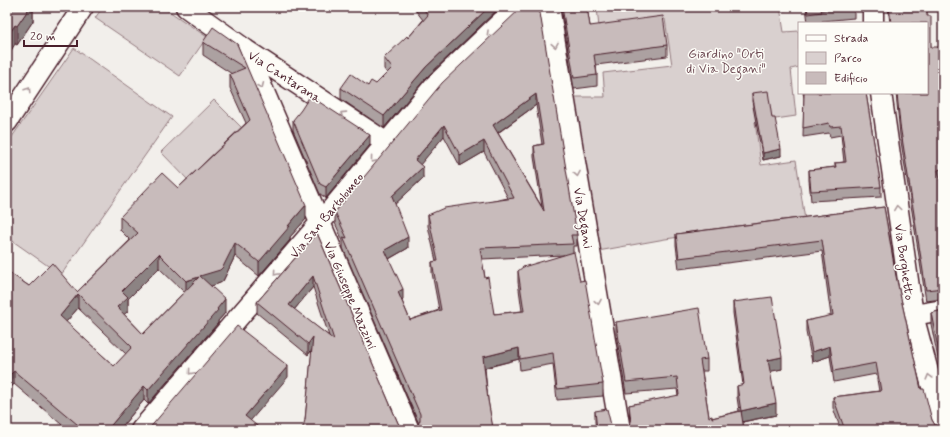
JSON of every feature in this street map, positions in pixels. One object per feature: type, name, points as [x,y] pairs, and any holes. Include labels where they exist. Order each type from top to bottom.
[{"type":"street","points":[[7,122],[83,7]]},
{"type":"street","name":"Via Cantarana","points":[[186,7],[246,50],[387,143]]},
{"type":"street","name":"Via San Bartolomeo","points":[[141,430],[320,223],[434,86],[517,7]]},
{"type":"street","name":"Via Degani","points":[[549,7],[620,430]]},
{"type":"street","points":[[873,7],[873,22]]},
{"type":"street","name":"Via Giuseppe Mazzini","points":[[246,50],[409,430]]},
{"type":"street","name":"Via Borghetto","points":[[882,94],[913,315],[943,428]]},
{"type":"street","points":[[913,315],[943,310]]},
{"type":"green space","points":[[103,7],[163,7],[207,37],[180,76],[95,18]]},
{"type":"green space","name":"Giardino \"Orti di Via Degani\"","points":[[597,7],[780,7],[784,32],[798,31],[798,67],[791,69],[796,116],[755,122],[761,165],[796,160],[805,220],[665,239],[598,251],[573,97],[605,97],[603,73],[672,65],[665,19],[599,28]]},
{"type":"green space","points":[[74,48],[172,117],[61,275],[7,237],[7,144]]},
{"type":"green space","points":[[214,100],[242,128],[189,181],[161,152]]},
{"type":"building","points":[[7,7],[30,7],[17,26],[15,25],[7,37]]},
{"type":"building","points":[[422,7],[442,7],[443,9],[446,7],[489,7],[426,67],[384,116],[341,88],[351,74],[368,86],[371,81],[376,84],[392,68],[384,58],[407,36],[408,38],[428,15]]},
{"type":"building","points":[[522,7],[539,7],[577,235],[571,235],[573,244],[480,248],[485,278],[488,277],[494,314],[524,311],[518,271],[523,267],[574,252],[580,281],[585,280],[603,384],[557,389],[553,353],[520,359],[519,348],[483,357],[493,428],[488,430],[410,430],[414,429],[418,425],[420,414],[343,237],[347,238],[335,212],[442,83]],"holes":[[[536,94],[544,144],[534,146],[544,211],[493,125]],[[444,125],[460,155],[484,141],[514,198],[444,208],[428,215],[438,261],[432,262],[441,310],[410,320],[398,292],[403,289],[385,250],[408,237],[392,196],[423,167],[415,160]]]},
{"type":"building","points":[[562,7],[587,7],[590,26],[663,16],[667,45],[594,55],[597,75],[574,78]]},
{"type":"building","points":[[807,7],[849,7],[821,10],[822,12],[808,14]]},
{"type":"building","points":[[889,7],[927,7],[927,16],[931,16],[931,47],[943,47],[943,168],[938,170],[943,193],[943,288],[926,290],[900,125],[897,94],[928,94],[928,22],[891,22]]},
{"type":"building","points":[[213,27],[237,44],[306,205],[259,262],[235,243],[220,270],[200,276],[225,299],[217,309],[218,310],[148,390],[144,386],[107,430],[84,430],[14,371],[7,378],[7,271],[29,286],[52,263],[77,292],[138,233],[120,217],[162,173],[178,188],[250,120],[230,74],[245,68],[203,42]],"holes":[[[159,254],[186,281],[199,277],[143,334],[117,307],[128,297],[122,291]],[[78,294],[132,347],[114,366],[60,316]]]},
{"type":"building","points":[[768,91],[772,118],[775,118],[781,149],[763,153],[752,93]]},
{"type":"building","points":[[804,94],[866,94],[881,187],[811,191],[809,170],[836,167],[835,163],[846,162],[841,126],[830,127],[829,123],[803,128]]},
{"type":"building","points":[[310,96],[370,135],[326,187],[320,184],[293,120]]},
{"type":"building","points":[[884,207],[896,276],[921,389],[924,389],[932,420],[935,425],[943,428],[943,430],[845,430],[833,397],[881,391],[876,363],[834,371],[830,346],[812,352],[806,321],[833,315],[822,240],[679,258],[676,234]]},
{"type":"building","points":[[317,233],[398,423],[402,428],[407,430],[302,430],[305,420],[313,337],[308,344],[257,302]],"holes":[[[313,276],[334,340],[289,305]]]},
{"type":"building","points":[[772,297],[782,357],[768,360],[776,403],[741,411],[737,386],[744,384],[733,302]]},
{"type":"building","points":[[699,308],[707,359],[700,360],[709,417],[712,416],[712,418],[741,411],[744,430],[622,430],[628,427],[631,422],[629,405],[679,395],[677,377],[626,382],[616,322]]},
{"type":"building","points":[[943,310],[943,372],[931,313]]},
{"type":"building","points":[[237,326],[288,366],[245,416],[262,430],[148,430]]},
{"type":"building","points":[[607,409],[611,425],[616,429],[622,430],[597,430],[595,411]]}]
